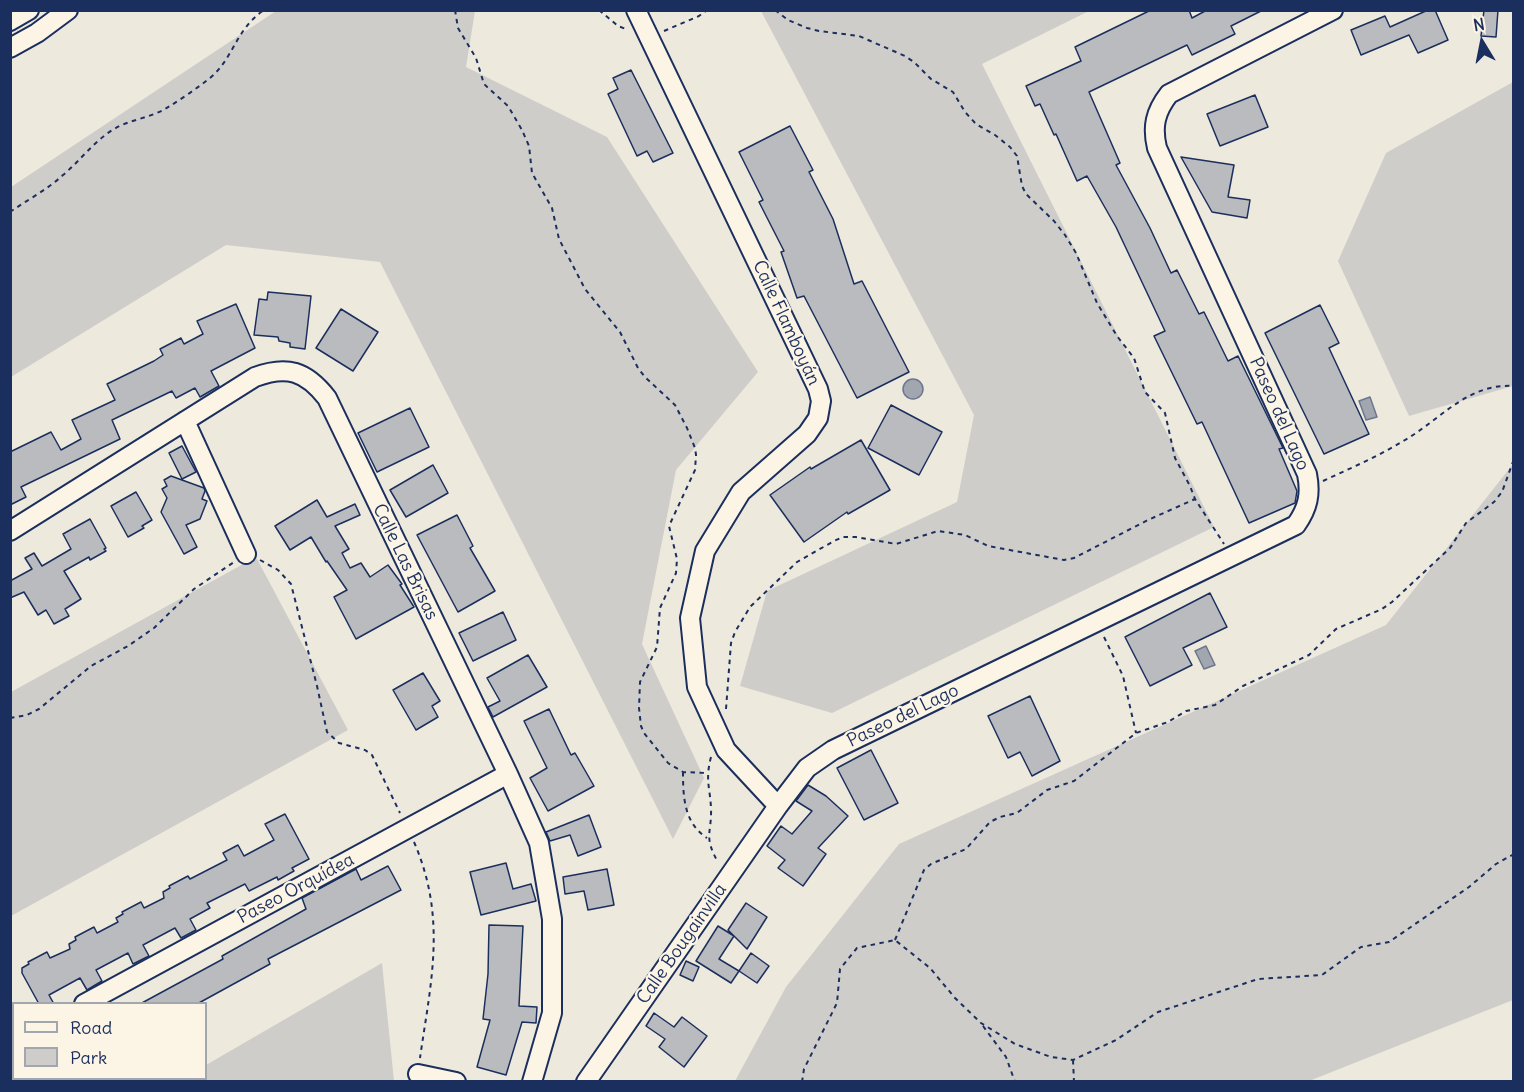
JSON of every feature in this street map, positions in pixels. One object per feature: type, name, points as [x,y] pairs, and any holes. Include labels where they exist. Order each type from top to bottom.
[{"type":"street","points":[[10,21],[28,10]]},
{"type":"street","points":[[10,48],[37,33],[68,10]]},
{"type":"street","name":"Calle Flamboyán","points":[[636,10],[818,389],[820,401],[818,418],[807,434],[741,492],[705,551],[690,618],[697,687],[726,750],[778,806]]},
{"type":"street","name":"Paseo del Lago","points":[[778,806],[807,768],[833,750],[1296,525],[1304,514],[1309,501],[1310,488],[1307,474],[1157,148],[1154,134],[1155,119],[1160,106],[1169,94],[1333,10]]},
{"type":"street","name":"Calle Las Brisas","points":[[10,531],[255,377],[271,371],[287,370],[303,375],[317,384],[327,398],[539,843],[552,919],[552,1013],[532,1082]]},
{"type":"street","points":[[184,421],[246,554]]},
{"type":"street","name":"Paseo Orquídea","points":[[88,1002],[508,774]]},
{"type":"street","name":"Calle Bougainvilla","points":[[586,1082],[778,806]]},
{"type":"street","points":[[418,1074],[456,1082]]},
{"type":"path","points":[[10,212],[60,178],[92,144],[116,128],[164,110],[211,77],[225,60],[241,31],[264,10]]},
{"type":"path","points":[[455,10],[458,28],[476,58],[484,84],[508,106],[522,130],[529,146],[532,173],[552,208],[558,239],[585,289],[620,332],[638,368],[675,405],[694,448],[696,455],[694,470],[669,526],[676,559],[676,573],[660,608],[657,647],[640,682],[638,692],[641,726],[668,763],[683,772],[707,773]]},
{"type":"path","points":[[599,10],[618,26],[648,35],[669,29],[707,10]]},
{"type":"path","points":[[775,10],[788,20],[807,28],[819,32],[859,36],[905,56],[931,79],[953,92],[965,112],[976,124],[1010,147],[1017,156],[1022,186],[1026,194],[1065,235],[1076,253],[1097,303],[1117,336],[1134,358],[1145,392],[1165,413],[1171,448],[1195,499],[1220,536],[1230,557]]},
{"type":"path","points":[[1310,488],[1408,439],[1467,396],[1484,388],[1514,386]]},
{"type":"path","points":[[895,940],[924,870],[931,864],[966,849],[995,819],[1017,813],[1047,790],[1074,781],[1136,733],[1168,722],[1186,711],[1215,705],[1243,686],[1309,655],[1336,629],[1382,609],[1392,602],[1450,548],[1466,523],[1502,492],[1514,459]]},
{"type":"path","points":[[707,838],[711,812],[707,773],[728,700],[730,652],[735,632],[750,607],[797,562],[843,537],[896,544],[938,531],[965,535],[988,546],[1064,560],[1074,558],[1195,499]]},
{"type":"path","points":[[10,718],[27,715],[39,709],[92,666],[154,628],[194,589],[246,554],[278,570],[290,582],[297,601],[327,732],[339,743],[364,750],[372,755],[408,828],[426,874],[431,895],[435,934],[434,967],[418,1074]]},
{"type":"path","points":[[1096,622],[1123,676],[1136,733]]},
{"type":"path","points":[[683,772],[683,793],[692,824],[707,838],[717,861],[730,875]]},
{"type":"path","points":[[981,1023],[1015,1044],[1051,1057],[1073,1060],[1116,1040],[1158,1012],[1258,979],[1322,975],[1361,947],[1389,942],[1469,887],[1496,864],[1514,854]]},
{"type":"path","points":[[895,940],[930,968],[955,998],[981,1023],[1006,1057],[1015,1082]]},
{"type":"path","points":[[802,1082],[804,1069],[837,1004],[840,969],[857,948],[895,940]]},
{"type":"path","points":[[1073,1060],[1074,1082]]},
{"type":"green space","points":[[276,11],[475,11],[466,67],[607,137],[758,372],[676,470],[642,644],[704,778],[673,839],[380,262],[226,245],[11,377],[11,187]]},
{"type":"green space","points":[[761,11],[1089,11],[982,64],[1214,527],[832,713],[740,686],[767,591],[957,502],[974,415]]},
{"type":"green space","points":[[1513,82],[1513,386],[1409,416],[1338,261],[1386,153]]},
{"type":"green space","points":[[1513,464],[1513,1000],[1309,1081],[735,1081],[786,987],[899,844],[1386,625]]},
{"type":"green space","points":[[256,557],[348,730],[11,916],[11,692]]},
{"type":"green space","points":[[382,963],[394,1081],[176,1081],[207,1080],[207,1064]]},
{"type":"shaded area","points":[[909,379],[917,379],[923,385],[923,393],[917,399],[909,399],[903,393],[903,385]]},
{"type":"shaded area","points":[[1370,397],[1377,417],[1366,420],[1359,401]]},
{"type":"shaded area","points":[[1206,646],[1215,665],[1204,669],[1195,651]]},
{"type":"building","points":[[1151,10],[1189,10],[1192,18],[1207,10],[1263,10],[1231,26],[1235,34],[1192,55],[1187,45],[1089,92],[1120,163],[1116,165],[1171,273],[1177,270],[1199,314],[1204,312],[1228,361],[1238,356],[1283,448],[1279,449],[1297,491],[1295,503],[1249,523],[1202,422],[1197,424],[1154,336],[1165,331],[1116,227],[1087,176],[1077,181],[1040,104],[1035,106],[1026,86],[1081,61],[1075,47]]},
{"type":"building","points":[[1428,10],[1435,10],[1448,40],[1418,53],[1409,35],[1361,55],[1351,30],[1385,16],[1390,27]]},
{"type":"building","points":[[1484,10],[1498,10],[1496,37],[1481,36]]},
{"type":"building","points":[[631,70],[673,153],[653,162],[647,151],[637,156],[608,94],[618,89],[613,78]]},
{"type":"building","points":[[1255,95],[1268,127],[1220,146],[1207,114]]},
{"type":"building","points":[[790,126],[813,170],[809,172],[833,219],[854,284],[862,281],[909,372],[857,398],[804,296],[797,298],[781,252],[784,251],[759,202],[763,200],[739,152]]},
{"type":"building","points":[[1181,157],[1234,165],[1228,197],[1250,200],[1247,218],[1212,212]]},
{"type":"building","points":[[268,292],[311,296],[305,349],[290,347],[290,343],[279,341],[278,337],[254,335],[259,299],[267,300]]},
{"type":"building","points":[[236,304],[255,348],[211,371],[219,386],[200,397],[195,388],[176,398],[172,391],[112,420],[120,439],[21,487],[26,497],[10,505],[10,452],[51,432],[61,450],[81,439],[72,420],[115,400],[107,384],[154,361],[163,355],[160,349],[181,338],[184,344],[203,334],[197,321]]},
{"type":"building","points":[[1320,305],[1339,343],[1329,348],[1369,434],[1324,454],[1265,333]]},
{"type":"building","points":[[341,309],[378,332],[353,371],[316,348]]},
{"type":"building","points":[[891,405],[942,432],[919,475],[868,448]]},
{"type":"building","points":[[410,408],[429,447],[377,472],[358,433]]},
{"type":"building","points":[[861,440],[890,490],[848,514],[847,512],[804,542],[770,495],[810,467],[811,469]]},
{"type":"building","points":[[182,446],[196,472],[182,479],[169,453]]},
{"type":"building","points":[[433,465],[448,493],[406,517],[390,490]]},
{"type":"building","points":[[171,476],[204,488],[202,499],[207,501],[200,519],[186,525],[197,547],[184,554],[161,512],[167,498],[162,489],[167,486],[164,480]]},
{"type":"building","points":[[136,492],[152,520],[142,526],[144,528],[128,537],[111,506]]},
{"type":"building","points":[[317,500],[327,517],[355,504],[360,515],[335,526],[349,549],[342,553],[350,568],[361,563],[370,577],[388,565],[402,584],[400,585],[414,607],[356,639],[334,597],[347,590],[311,537],[290,550],[275,526]]},
{"type":"building","points":[[457,515],[473,546],[470,548],[495,591],[458,612],[417,535]]},
{"type":"building","points":[[90,519],[106,551],[90,560],[89,557],[64,571],[81,599],[65,609],[69,616],[54,624],[46,610],[38,615],[24,592],[10,598],[10,581],[32,569],[25,558],[34,553],[42,566],[71,549],[63,534]]},
{"type":"building","points":[[1210,593],[1227,627],[1183,648],[1192,665],[1150,686],[1125,637]]},
{"type":"building","points":[[503,612],[516,640],[473,661],[459,633]]},
{"type":"building","points":[[528,655],[547,687],[493,717],[488,707],[500,701],[487,678]]},
{"type":"building","points":[[423,673],[440,701],[432,706],[438,717],[416,730],[393,690]]},
{"type":"building","points":[[1030,696],[1060,761],[1032,776],[1020,752],[1008,758],[988,716]]},
{"type":"building","points":[[549,709],[571,755],[575,753],[594,786],[548,811],[530,778],[547,768],[524,721]]},
{"type":"building","points":[[871,750],[898,803],[864,820],[837,768]]},
{"type":"building","points":[[808,785],[826,796],[848,816],[818,848],[826,854],[803,886],[778,868],[785,860],[767,846],[781,826],[792,834],[812,811],[796,801]]},
{"type":"building","points":[[285,814],[309,859],[292,868],[294,871],[278,880],[277,877],[249,891],[245,884],[207,903],[210,908],[190,919],[196,930],[181,938],[175,928],[143,945],[149,956],[133,964],[128,953],[96,970],[102,981],[87,990],[80,978],[49,995],[53,1002],[38,1002],[22,973],[22,968],[29,964],[28,962],[47,952],[50,958],[70,949],[69,944],[76,940],[75,937],[94,927],[97,933],[118,922],[116,918],[123,914],[122,912],[141,902],[144,908],[164,898],[163,892],[170,888],[169,886],[188,876],[190,879],[227,860],[223,853],[238,845],[244,856],[274,840],[265,824]]},
{"type":"building","points":[[589,815],[601,847],[578,856],[570,835],[550,841],[546,832]]},
{"type":"building","points":[[506,863],[513,889],[531,884],[536,901],[481,915],[470,872]]},
{"type":"building","points":[[388,866],[401,890],[268,959],[270,964],[201,1002],[144,1002],[223,959],[222,956],[306,909],[302,898],[356,869],[361,880]]},
{"type":"building","points":[[607,869],[614,905],[588,910],[584,891],[565,894],[563,877]]},
{"type":"building","points":[[746,903],[767,917],[747,949],[728,930]]},
{"type":"building","points":[[489,925],[523,926],[519,1006],[537,1007],[536,1023],[522,1022],[506,1075],[477,1067],[490,1020],[483,1019],[488,974]]},
{"type":"building","points":[[718,926],[734,936],[719,959],[739,971],[731,983],[696,961]]},
{"type":"building","points":[[751,953],[769,966],[757,983],[739,971]]},
{"type":"building","points":[[686,961],[699,967],[693,981],[680,975]]},
{"type":"building","points":[[654,1013],[674,1027],[682,1017],[707,1036],[684,1067],[659,1047],[665,1039],[646,1026]]}]
